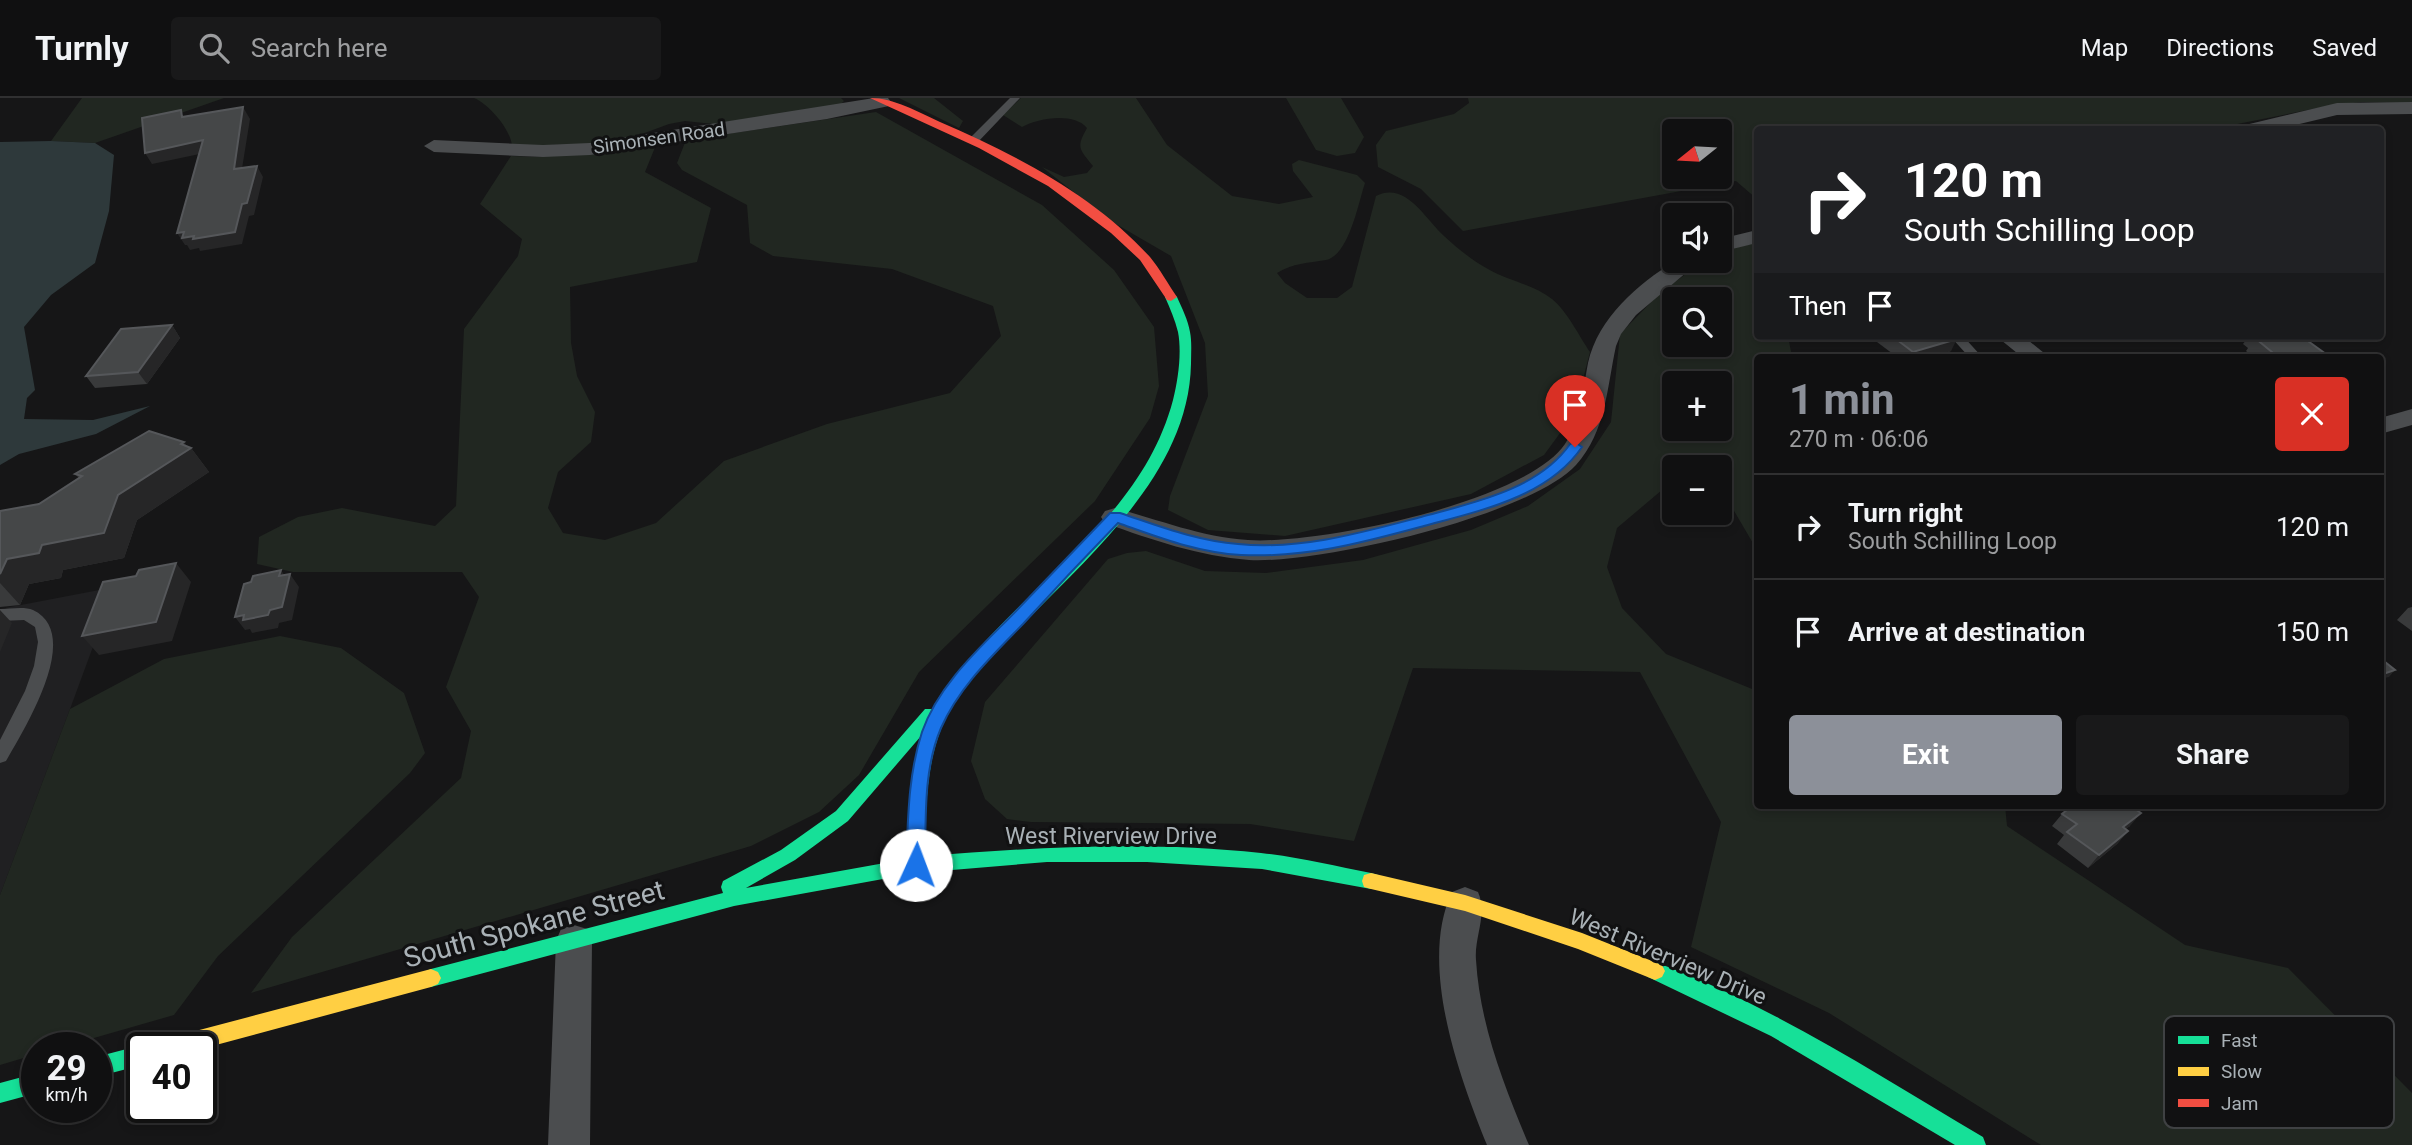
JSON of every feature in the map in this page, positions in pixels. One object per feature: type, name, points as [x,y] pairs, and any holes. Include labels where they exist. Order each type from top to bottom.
[{"type":"street","points":[[691,909],[788,855],[842,816],[971,667],[1115,517],[1144,482],[1166,441],[1182,399],[1185,336],[1171,297],[1145,259],[1093,214],[1020,163],[974,140],[879,100]]},
{"type":"street","name":"Simonsen Road","points":[[433,146],[543,151],[590,149],[827,113],[879,100]]},
{"type":"street","points":[[2265,126],[2337,109],[2412,108]]},
{"type":"street","points":[[1732,243],[1754,237]]},
{"type":"street","points":[[1115,517],[1187,541],[1238,550],[1291,550],[1341,543],[1486,504],[1528,486],[1566,461],[1585,433],[1594,409],[1604,346],[1613,327],[1671,273]]},
{"type":"street","points":[[2014,340],[2033,354]]},
{"type":"street","points":[[2384,425],[2412,417]]},
{"type":"street","points":[[916,865],[918,795],[932,730],[947,701],[971,667]]},
{"type":"street","name":"West Riverview Drive","points":[[916,865],[1060,854],[1147,854],[1262,861],[1365,878],[1465,903],[1582,942],[1694,987],[1815,1048],[1975,1145]]},
{"type":"street","name":"South Spokane Street","points":[[217,1035],[691,909],[845,876],[916,865]]},
{"type":"street","points":[[1465,903],[1457,958],[1466,1023],[1489,1100],[1508,1145]]},
{"type":"street","points":[[569,1145],[574,941]]},
{"type":"street","points":[[0,1093],[21,1087]]},
{"type":"lane","points":[[974,140],[1015,98]]},
{"type":"lane","points":[[1960,340],[1973,354]]},
{"type":"lane","points":[[0,615],[32,615],[46,629],[48,645],[34,687],[0,755]]},
{"type":"shaded area","points":[[82,98],[224,98],[95,143],[51,141]]},
{"type":"shaded area","points":[[474,98],[841,98],[844,101],[838,107],[723,125],[685,121],[631,138],[592,144],[512,146],[508,133],[498,118]]},
{"type":"shaded area","points":[[899,98],[934,98],[963,121],[959,128]]},
{"type":"shaded area","points":[[1021,98],[1136,98],[1167,145],[1232,196],[1279,204],[1313,197],[1293,171],[1292,164],[1299,160],[1357,175],[1365,183],[1352,228],[1341,249],[1326,260],[1295,265],[1277,273],[1285,283],[1307,298],[1337,298],[1352,287],[1376,196],[1387,193],[1406,198],[1444,236],[1482,266],[1545,294],[1563,310],[1590,352],[1574,414],[1544,455],[1471,494],[1285,536],[1208,530],[1168,510],[1170,496],[1208,396],[1205,343],[1171,256],[1109,220],[1042,167],[1064,177],[1087,173],[1093,166],[1080,144],[1087,128],[1065,118],[1037,121],[1022,127],[1003,115]]},
{"type":"shaded area","points":[[1286,98],[1341,98],[1364,137],[1355,153],[1337,156],[1316,150]]},
{"type":"shaded area","points":[[1468,98],[2412,98],[2412,103],[2361,102],[2328,106],[2227,126],[1754,126],[1754,196],[1736,181],[1732,182],[1732,119],[1662,119],[1662,189],[1692,189],[1463,231],[1421,189],[1378,167],[1376,145],[1386,131],[1454,114],[1469,103]]},
{"type":"shaded area","points":[[876,112],[1042,205],[1114,270],[1154,327],[1159,386],[1150,418],[1095,501],[919,672],[859,775],[819,812],[751,846],[251,993],[292,937],[461,778],[471,731],[446,687],[479,597],[462,572],[293,572],[257,564],[259,537],[298,517],[342,508],[435,526],[456,506],[464,329],[518,256],[522,239],[480,204],[511,156],[537,157],[656,145],[645,172],[711,208],[697,262],[570,287],[571,343],[577,376],[595,412],[591,442],[558,472],[548,508],[563,533],[605,540],[656,523],[724,461],[827,424],[950,393],[1001,336],[993,306],[892,269],[773,256],[750,243],[747,205],[682,170],[677,163],[686,140]]},
{"type":"shaded area","points":[[0,142],[95,143],[114,155],[109,211],[95,263],[51,295],[24,327],[35,390],[27,398],[24,419],[93,420],[150,406],[96,434],[19,454],[0,465]]},
{"type":"shaded area","points":[[1754,244],[1754,340],[1789,340],[1791,354],[1754,354],[1754,545],[1732,507],[1732,455],[1662,455],[1662,490],[1617,528],[1607,567],[1622,608],[1666,654],[1754,690],[1754,809],[2005,809],[2007,826],[2185,945],[2288,968],[2336,1016],[2164,1016],[2164,1128],[2394,1128],[2394,1075],[2412,1093],[2412,1145],[2041,1145],[1829,1013],[1691,947],[1721,822],[1640,672],[1413,668],[1354,841],[1250,824],[1031,822],[1007,819],[985,799],[971,761],[985,702],[1108,559],[1146,551],[1205,571],[1266,573],[1363,560],[1471,530],[1528,506],[1580,469],[1611,422],[1620,334],[1662,292],[1662,357],[1732,357],[1732,287],[1668,287],[1687,273],[1732,273],[1732,249]]},
{"type":"shaded area","points":[[115,587],[70,709],[0,895],[0,609]]},
{"type":"shaded area","points":[[280,636],[341,648],[404,693],[425,753],[410,773],[218,956],[174,1015],[112,1033],[21,1032],[21,1059],[0,1065],[0,895],[70,709],[164,659]]},
{"type":"building","points":[[243,107],[234,169],[257,166],[247,203],[242,204],[235,232],[193,239],[194,236],[182,238],[184,232],[177,233],[203,140],[145,153],[142,118],[181,110],[182,117]]},
{"type":"building","points":[[172,325],[138,372],[86,376],[121,329]]},
{"type":"building","points":[[1897,340],[1954,340],[1913,352]]},
{"type":"building","points":[[2257,340],[2307,340],[2326,354],[2274,354]]},
{"type":"building","points":[[149,431],[184,442],[181,444],[191,448],[118,495],[104,533],[42,545],[39,553],[7,559],[0,574],[0,511],[39,504],[82,476],[75,474]]},
{"type":"building","points":[[176,563],[156,622],[82,636],[103,582],[136,576],[139,570]]},
{"type":"building","points":[[281,570],[279,576],[290,574],[282,607],[270,610],[268,615],[243,620],[244,615],[235,617],[244,584],[251,582],[253,576]]},
{"type":"building","points":[[2384,661],[2395,670],[2384,674]]},
{"type":"building","points":[[2068,809],[2135,809],[2141,813],[2123,827],[2128,831],[2099,855],[2067,832],[2077,824],[2062,814]]},
{"type":"traffic: fast","points":[[916,865],[918,796],[923,761],[933,728],[948,699],[979,660],[1074,563],[1132,497],[1156,461],[1174,422],[1184,382],[1185,338],[1171,297]]},
{"type":"traffic: fast","points":[[730,887],[788,855],[842,816],[931,714]]},
{"type":"traffic: fast","points":[[431,978],[734,898],[916,865],[1047,854],[1147,854],[1262,861],[1371,881]]},
{"type":"traffic: fast","points":[[1655,971],[1778,1030],[1858,1074],[1975,1145]]},
{"type":"traffic: fast","points":[[112,1063],[126,1059]]},
{"type":"traffic: fast","points":[[0,1093],[21,1087]]},
{"type":"traffic: slow","points":[[1371,881],[1465,903],[1582,942],[1655,971]]},
{"type":"traffic: slow","points":[[217,1035],[431,978]]},
{"type":"traffic: jam","points":[[875,98],[983,145],[1052,184],[1084,206],[1144,258],[1171,297]]},
{"type":"route","points":[[916,865],[918,795],[923,761],[932,730],[947,701],[971,667],[1115,517],[1187,541],[1238,550],[1291,550],[1341,543],[1486,504],[1528,486],[1566,461],[1575,447]]}]
